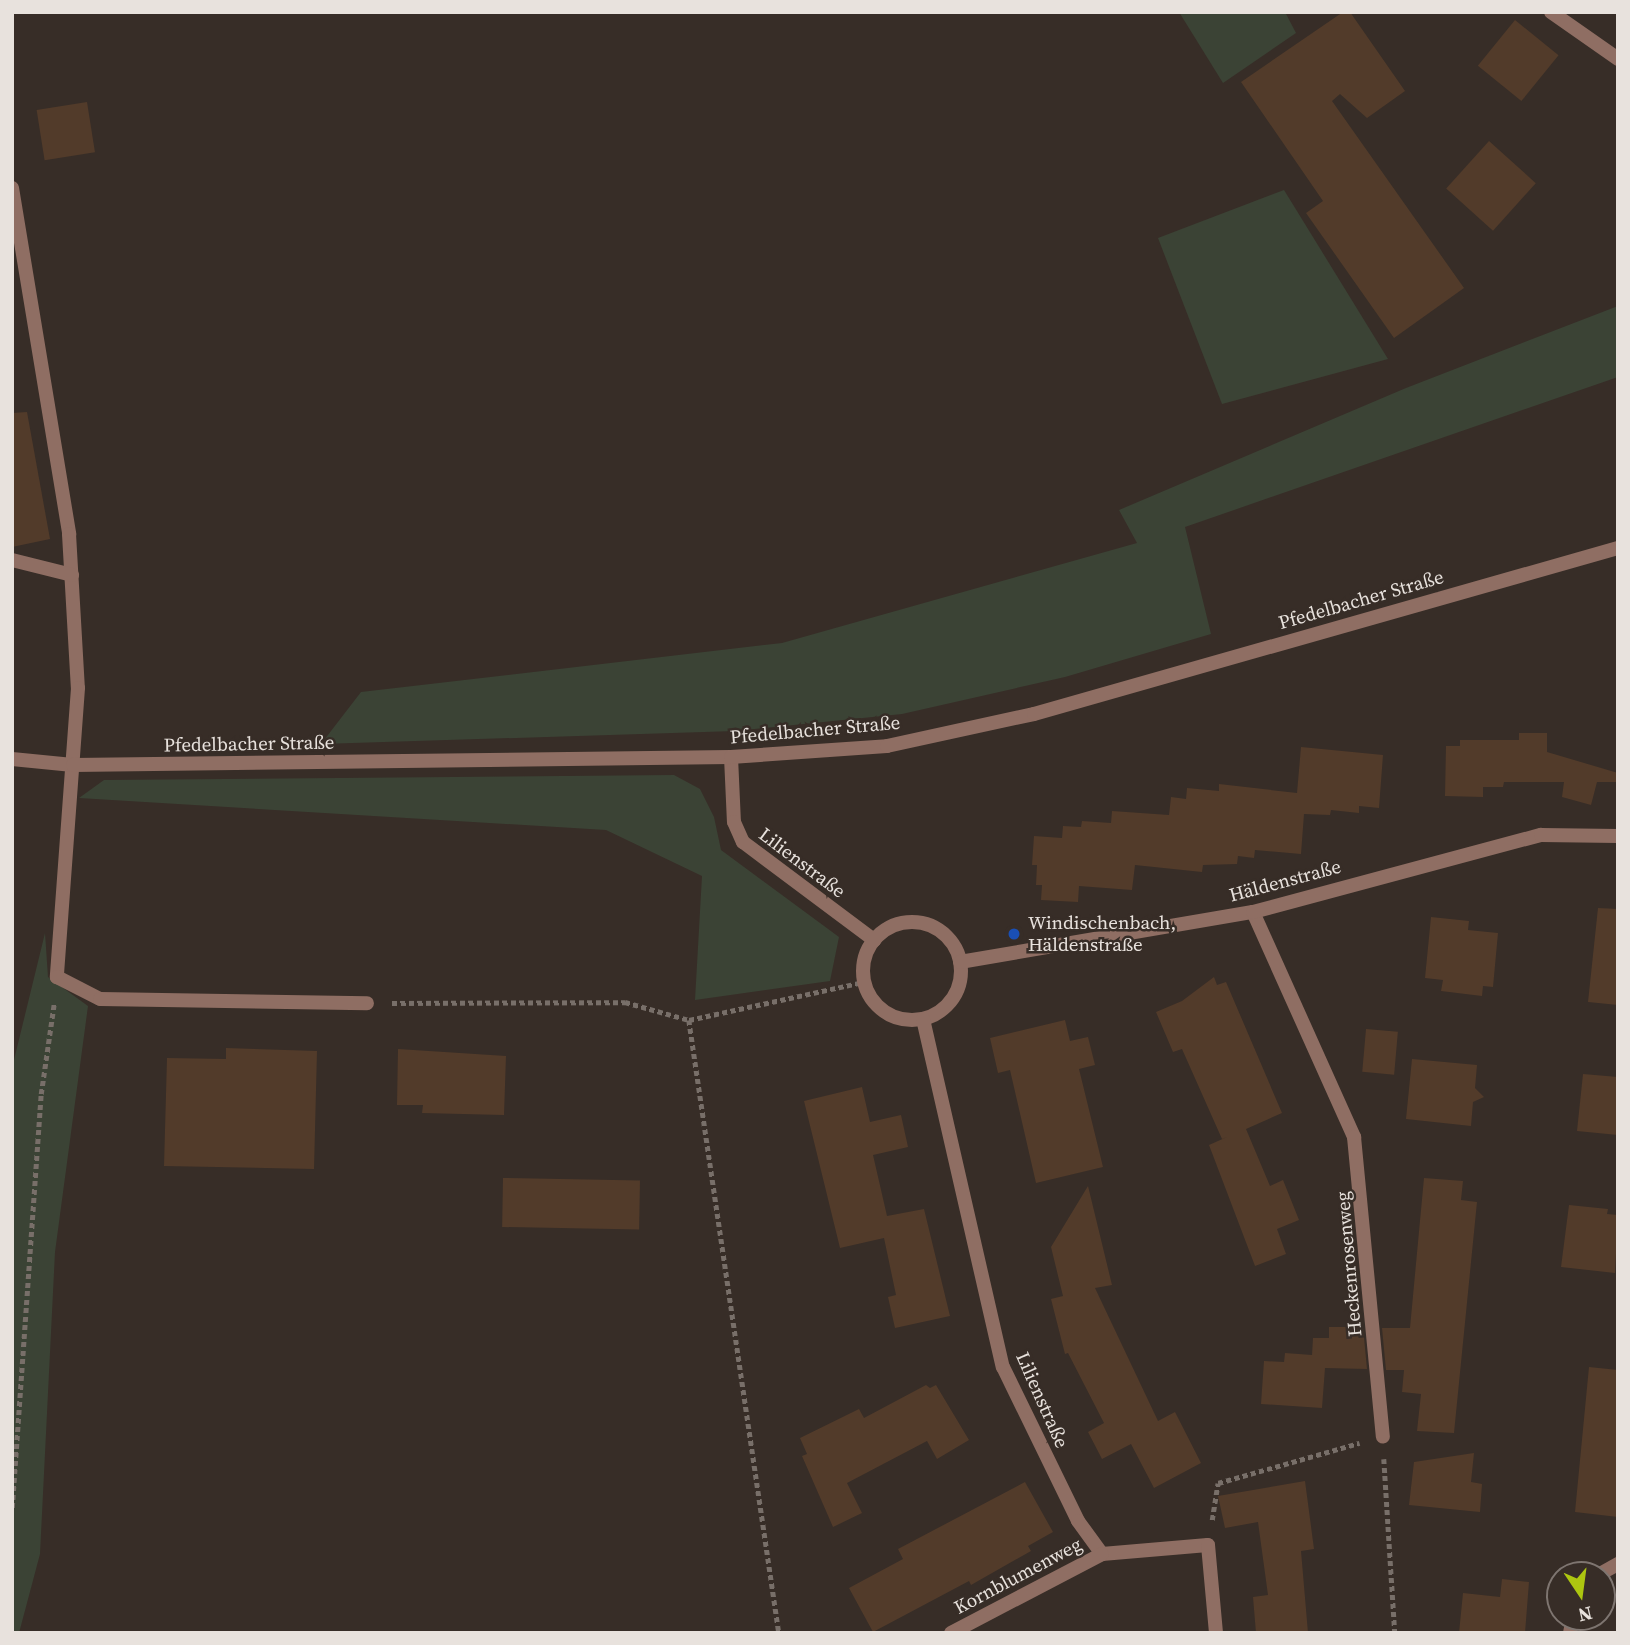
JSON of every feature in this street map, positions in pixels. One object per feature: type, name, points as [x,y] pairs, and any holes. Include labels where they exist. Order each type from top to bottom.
[{"type":"street","points":[[1551,12],[1618,59]]},
{"type":"street","points":[[12,188],[69,534],[72,575],[78,688],[57,977],[100,999],[367,1003]]},
{"type":"street","name":"Pfedelbacher Straße","points":[[12,759],[73,765],[731,757],[887,746],[1034,714],[1618,548]]},
{"type":"street","points":[[12,560],[72,575]]},
{"type":"street","name":"Lilienstraße","points":[[731,757],[734,822],[743,842],[874,940]]},
{"type":"street","name":"Häldenstraße","points":[[960,962],[1254,912],[1541,835],[1618,836]]},
{"type":"street","name":"Heckenrosenweg","points":[[1254,912],[1353,1137],[1383,1437]]},
{"type":"street","points":[[924,923],[954,944],[960,962],[960,981],[953,998],[941,1011],[923,1019],[904,1020],[886,1013],[872,1000],[864,982],[863,967],[874,940],[888,928],[924,923]]},
{"type":"street","name":"Lilienstraße","points":[[923,1019],[1003,1367],[1078,1521],[1102,1554]]},
{"type":"street","points":[[1102,1554],[1208,1545],[1216,1633]]},
{"type":"street","name":"Kornblumenweg","points":[[951,1633],[1102,1554]]},
{"type":"path","points":[[12,1508],[41,1094],[57,977]]},
{"type":"path","points":[[367,1003],[625,1002],[689,1020],[864,982]]},
{"type":"path","points":[[689,1020],[779,1633]]},
{"type":"path","points":[[1208,1545],[1218,1483],[1383,1437],[1395,1633]]},
{"type":"green space","points":[[1179,12],[1285,12],[1296,33],[1223,83]]},
{"type":"green space","points":[[1284,190],[1388,359],[1222,404],[1158,238]]},
{"type":"green space","points":[[1618,306],[1618,377],[1185,527],[1211,634],[1065,677],[902,714],[735,731],[321,744],[361,692],[782,643],[1137,543],[1119,510],[1406,388]]},
{"type":"green space","points":[[674,775],[700,789],[714,817],[721,850],[839,937],[830,981],[695,1000],[702,876],[606,830],[79,798],[104,780]]},
{"type":"green space","points":[[45,933],[48,977],[88,1006],[55,1252],[40,1554],[19,1633],[12,1633],[12,1068]]},
{"type":"building","points":[[1343,12],[1350,12],[1405,91],[1367,118],[1340,94],[1332,101],[1464,288],[1394,338],[1306,213],[1323,201],[1241,82]]},
{"type":"building","points":[[1515,20],[1559,55],[1521,101],[1478,66]]},
{"type":"building","points":[[87,102],[95,152],[45,160],[37,110]]},
{"type":"building","points":[[1489,141],[1536,183],[1493,231],[1446,189]]},
{"type":"building","points":[[27,412],[50,539],[12,547],[12,413]]},
{"type":"building","points":[[1519,733],[1547,733],[1547,752],[1618,773],[1618,782],[1597,782],[1591,805],[1562,797],[1564,782],[1504,782],[1503,787],[1483,787],[1483,797],[1445,796],[1446,746],[1460,746],[1460,740],[1519,740]]},
{"type":"building","points":[[1301,747],[1383,755],[1379,808],[1359,806],[1359,813],[1331,810],[1330,815],[1304,814],[1301,854],[1255,850],[1254,858],[1238,856],[1237,864],[1203,865],[1202,872],[1135,865],[1132,890],[1079,886],[1078,902],[1041,900],[1042,885],[1036,885],[1037,865],[1032,865],[1034,836],[1062,838],[1063,826],[1081,827],[1082,821],[1111,823],[1112,811],[1169,815],[1171,797],[1186,799],[1187,788],[1219,791],[1219,784],[1297,793]]},
{"type":"building","points":[[1598,908],[1618,909],[1618,1005],[1588,1002]]},
{"type":"building","points":[[1431,917],[1469,921],[1468,930],[1498,933],[1493,987],[1483,986],[1482,996],[1441,991],[1443,980],[1425,978]]},
{"type":"building","points":[[1214,977],[1217,985],[1226,982],[1282,1113],[1246,1129],[1270,1186],[1283,1180],[1299,1220],[1277,1229],[1286,1254],[1255,1266],[1209,1145],[1227,1137],[1222,1139],[1182,1049],[1173,1052],[1156,1012],[1182,1001]]},
{"type":"building","points":[[1065,1020],[1070,1041],[1088,1037],[1095,1065],[1079,1069],[1103,1167],[1036,1183],[1010,1070],[998,1073],[990,1038]]},
{"type":"building","points":[[1366,1029],[1398,1032],[1394,1075],[1362,1072]]},
{"type":"building","points":[[226,1048],[317,1051],[314,1169],[164,1166],[167,1058],[226,1059]]},
{"type":"building","points":[[398,1049],[506,1056],[504,1115],[422,1113],[423,1105],[397,1105]]},
{"type":"building","points":[[1412,1059],[1477,1065],[1475,1088],[1484,1097],[1473,1102],[1471,1126],[1406,1119]]},
{"type":"building","points":[[1583,1074],[1618,1077],[1618,1135],[1577,1131]]},
{"type":"building","points":[[862,1087],[870,1122],[901,1115],[908,1147],[873,1155],[887,1216],[924,1209],[950,1316],[895,1328],[888,1297],[896,1295],[884,1238],[840,1248],[804,1101]]},
{"type":"building","points":[[503,1178],[640,1180],[639,1229],[502,1227]]},
{"type":"building","points":[[1424,1178],[1463,1181],[1461,1200],[1477,1202],[1454,1433],[1417,1431],[1421,1394],[1402,1392],[1404,1370],[1386,1370],[1382,1328],[1410,1328]]},
{"type":"building","points":[[1088,1186],[1112,1285],[1095,1288],[1158,1421],[1175,1412],[1201,1463],[1154,1488],[1131,1444],[1102,1459],[1088,1432],[1104,1423],[1068,1353],[1065,1354],[1051,1299],[1063,1296],[1051,1247]]},
{"type":"building","points":[[1569,1205],[1608,1209],[1607,1214],[1618,1215],[1615,1273],[1561,1267]]},
{"type":"building","points":[[1329,1327],[1363,1327],[1367,1369],[1325,1368],[1322,1408],[1261,1404],[1264,1361],[1284,1362],[1285,1353],[1312,1355],[1313,1338],[1329,1338]]},
{"type":"building","points":[[1589,1367],[1618,1370],[1618,1517],[1575,1512]]},
{"type":"building","points":[[926,1385],[930,1388],[936,1385],[969,1440],[937,1459],[927,1441],[847,1483],[862,1513],[833,1527],[802,1456],[807,1454],[800,1438],[859,1409],[864,1418]]},
{"type":"building","points":[[1474,1453],[1471,1482],[1482,1484],[1480,1512],[1409,1505],[1414,1462]]},
{"type":"building","points":[[1305,1481],[1314,1549],[1301,1551],[1308,1633],[1256,1633],[1253,1597],[1268,1595],[1258,1522],[1225,1528],[1218,1496]]},
{"type":"building","points":[[1025,1482],[1053,1532],[1028,1546],[1031,1551],[971,1585],[969,1581],[873,1632],[849,1588],[903,1559],[898,1549]]},
{"type":"building","points":[[1502,1579],[1529,1582],[1525,1633],[1459,1633],[1463,1593],[1500,1597]]},
{"type":"place","name":"Windischenbach, Häldenstraße","points":[[1014,934]]}]
